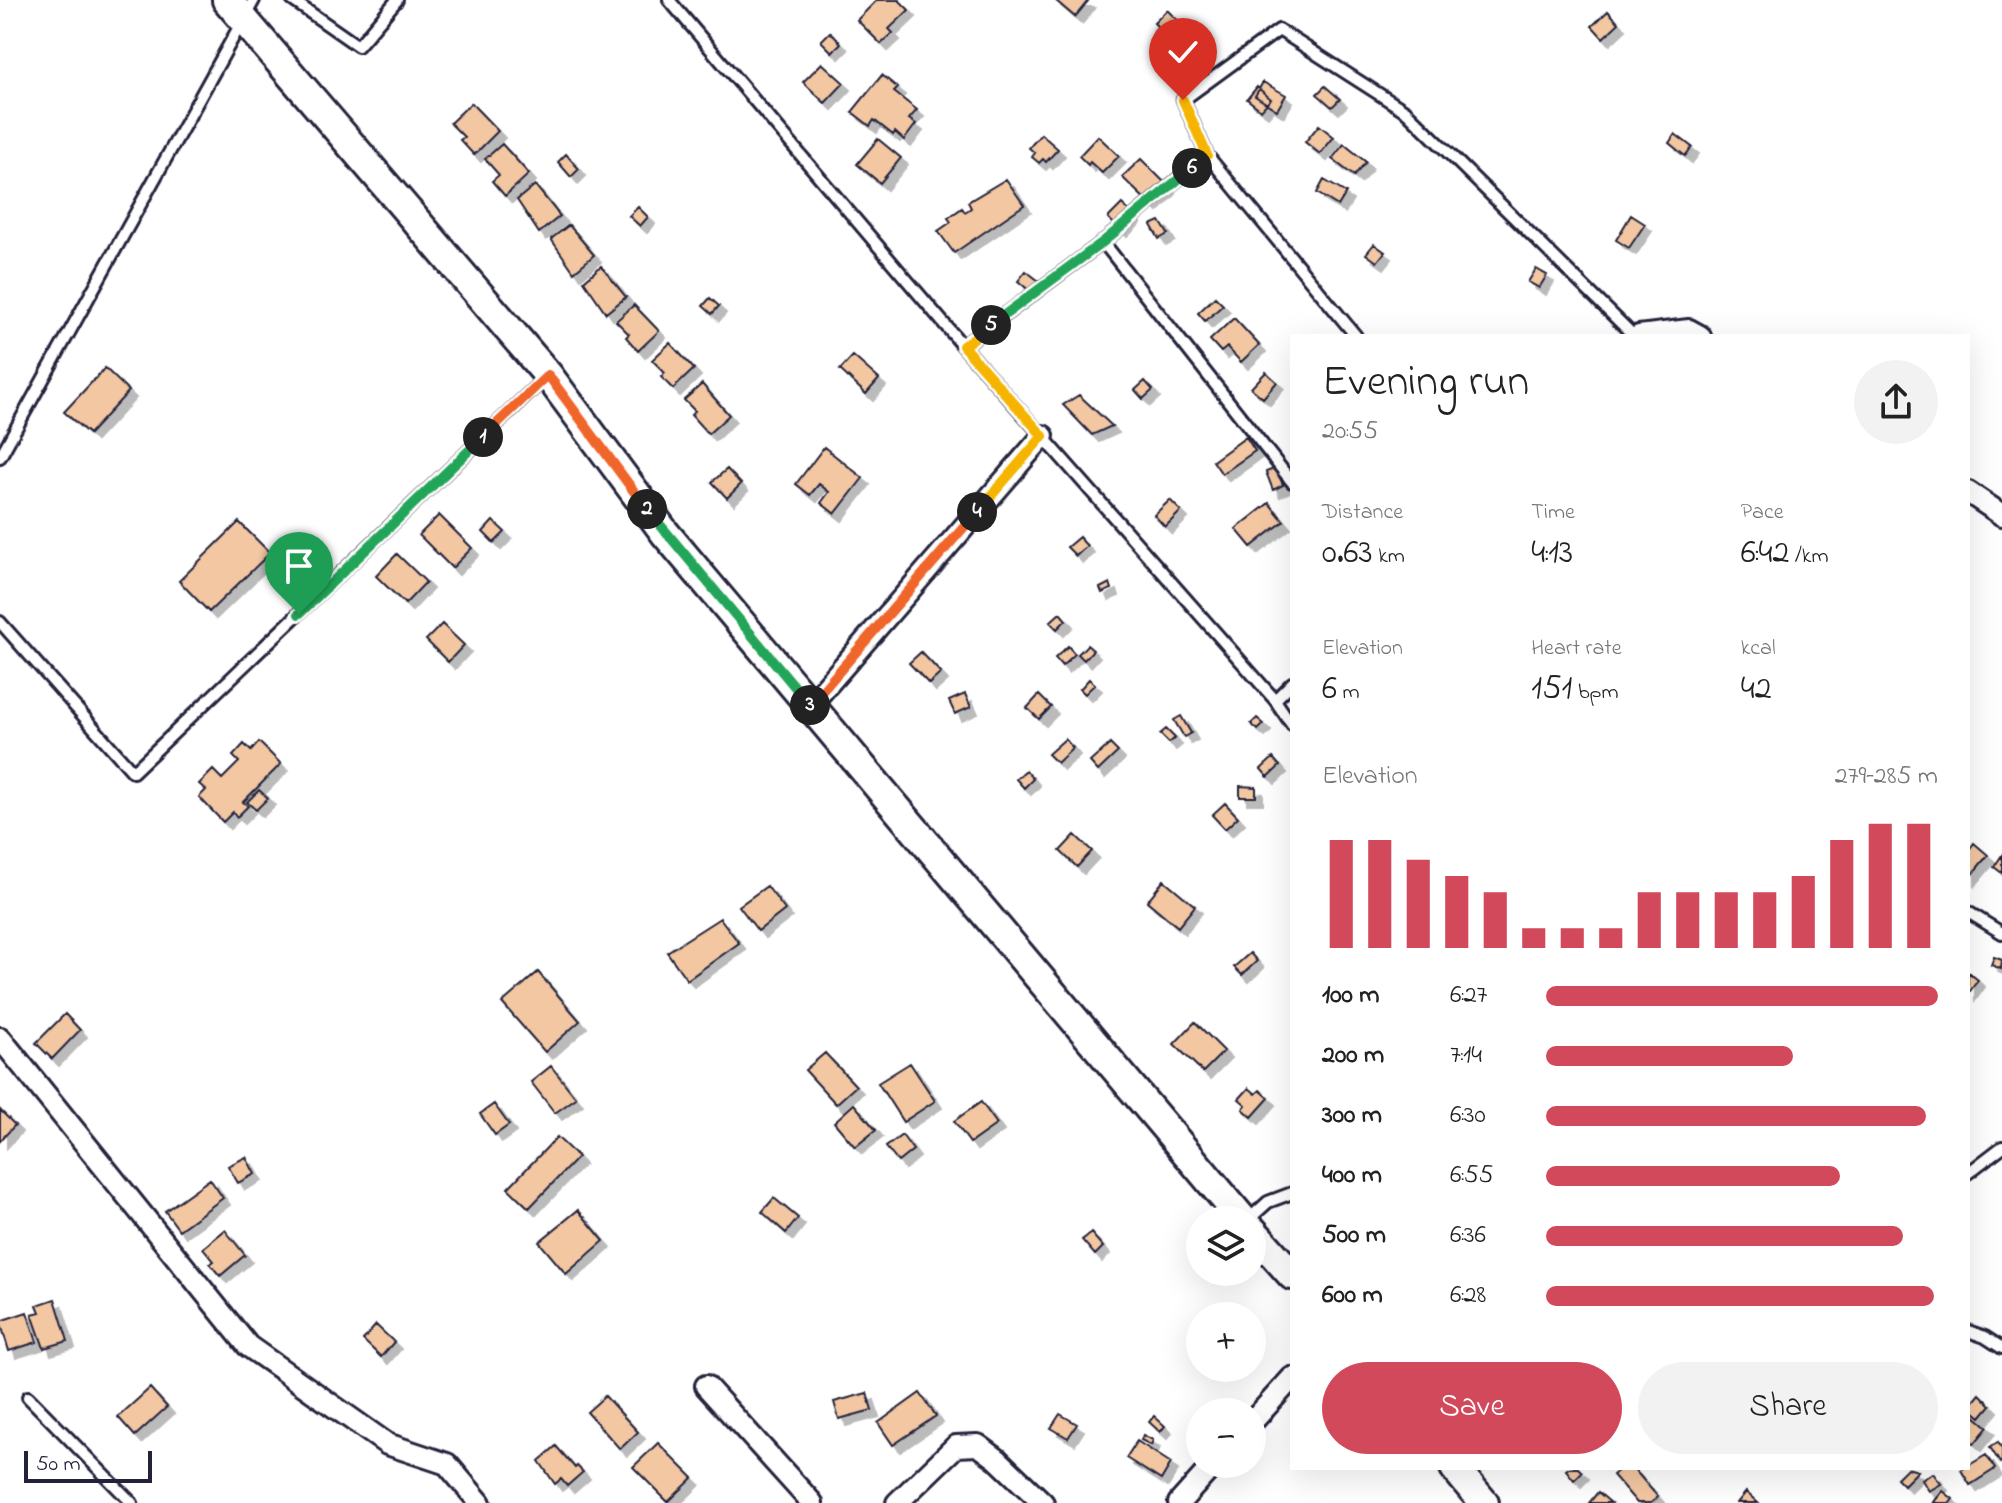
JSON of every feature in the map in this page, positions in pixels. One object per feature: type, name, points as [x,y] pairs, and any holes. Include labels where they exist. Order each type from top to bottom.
[{"type":"main road","points":[[241,7],[548,375],[665,533],[1234,1206]]},
{"type":"main road","points":[[1266,1246],[1290,1273]]},
{"type":"main road","points":[[1457,1470],[1484,1503]]},
{"type":"street","points":[[1654,334],[1689,330],[1696,334]]},
{"type":"street","points":[[810,705],[1043,436]]},
{"type":"street","points":[[1970,493],[2002,515]]},
{"type":"street","points":[[0,1038],[248,1346],[387,1444],[447,1464],[480,1503]]},
{"type":"street","points":[[1266,1407],[1290,1380]]},
{"type":"street","points":[[706,1386],[812,1503]]},
{"type":"street","points":[[897,1503],[956,1446],[978,1445],[1043,1503]]},
{"type":"street","points":[[1179,1503],[1201,1478]]},
{"type":"lane","points":[[292,0],[358,46],[397,0]]},
{"type":"lane","points":[[669,0],[963,346],[1275,700],[1290,722]]},
{"type":"lane","points":[[0,457],[241,7]]},
{"type":"lane","points":[[1354,334],[1207,155],[1183,100],[1279,30],[1407,112],[1635,334]]},
{"type":"lane","points":[[963,346],[1103,242],[1207,155]]},
{"type":"lane","points":[[1103,242],[1290,479]]},
{"type":"lane","points":[[0,622],[133,772],[548,375]]},
{"type":"lane","points":[[1275,700],[1290,685]]},
{"type":"lane","points":[[1970,913],[2002,933]]},
{"type":"lane","points":[[1970,1171],[2002,1147]]},
{"type":"lane","points":[[1263,1206],[1290,1194]]},
{"type":"lane","points":[[1970,1332],[2002,1348]]},
{"type":"lane","points":[[28,1397],[132,1503]]},
{"type":"building","points":[[877,0],[899,0],[909,10],[889,29],[893,33],[881,44],[857,20]]},
{"type":"building","points":[[1055,0],[1087,0],[1088,1],[1075,17]]},
{"type":"building","points":[[1167,10],[1191,33],[1177,48],[1167,38],[1164,42],[1154,32],[1158,27],[1154,23]]},
{"type":"building","points":[[1608,11],[1619,23],[1603,38],[1592,26]]},
{"type":"building","points":[[830,32],[841,43],[832,52],[821,41]]},
{"type":"building","points":[[822,63],[844,83],[825,103],[803,82]]},
{"type":"building","points":[[882,75],[898,88],[894,92],[917,110],[909,119],[916,124],[904,140],[874,120],[870,126],[852,112]]},
{"type":"building","points":[[1263,82],[1286,95],[1277,110],[1255,96]]},
{"type":"building","points":[[1325,86],[1340,99],[1332,107],[1317,94]]},
{"type":"building","points":[[1257,87],[1271,99],[1261,110],[1247,99]]},
{"type":"building","points":[[471,103],[498,131],[474,155],[460,140],[464,137],[450,123]]},
{"type":"building","points":[[1319,125],[1334,137],[1320,154],[1305,142]]},
{"type":"building","points":[[1041,134],[1058,149],[1046,162],[1043,159],[1039,163],[1032,157],[1035,153],[1029,148]]},
{"type":"building","points":[[1675,134],[1692,147],[1685,156],[1669,143]]},
{"type":"building","points":[[1098,136],[1119,156],[1102,173],[1079,156]]},
{"type":"building","points":[[878,139],[901,158],[880,183],[857,164]]},
{"type":"building","points":[[502,144],[529,174],[505,196],[492,181],[499,175],[485,159]]},
{"type":"building","points":[[1344,144],[1366,162],[1354,176],[1332,159]]},
{"type":"building","points":[[566,154],[579,169],[571,177],[558,162]]},
{"type":"building","points":[[1141,159],[1169,187],[1151,205],[1122,177]]},
{"type":"building","points":[[1006,179],[1024,205],[954,253],[938,231],[951,222],[948,218],[962,208],[965,212],[971,208],[968,202]]},
{"type":"building","points":[[1324,180],[1346,193],[1338,206],[1317,193]]},
{"type":"building","points":[[535,185],[560,216],[539,233],[517,200]]},
{"type":"building","points":[[1122,204],[1134,216],[1120,230],[1108,218]]},
{"type":"building","points":[[638,207],[648,217],[640,226],[629,216]]},
{"type":"building","points":[[1631,215],[1645,224],[1629,248],[1616,240]]},
{"type":"building","points":[[1160,221],[1168,234],[1159,239],[1151,225]]},
{"type":"building","points":[[569,225],[594,255],[574,272],[551,239]]},
{"type":"building","points":[[1374,244],[1385,252],[1377,262],[1366,254]]},
{"type":"building","points":[[601,266],[626,297],[606,313],[584,281]]},
{"type":"building","points":[[1536,269],[1547,275],[1539,288],[1528,282]]},
{"type":"building","points":[[1026,271],[1039,281],[1031,292],[1018,281]]},
{"type":"building","points":[[1215,297],[1223,305],[1205,321],[1198,313]]},
{"type":"building","points":[[710,298],[719,306],[712,314],[703,306]]},
{"type":"building","points":[[634,305],[659,331],[638,351],[626,337],[629,334],[616,321]]},
{"type":"building","points":[[1234,318],[1259,345],[1241,362],[1227,347],[1221,352],[1210,340]]},
{"type":"building","points":[[670,343],[694,369],[673,389],[661,377],[665,373],[652,360]]},
{"type":"building","points":[[853,356],[879,379],[866,394],[840,370]]},
{"type":"building","points":[[105,368],[129,391],[89,434],[64,412]]},
{"type":"building","points":[[1266,372],[1277,382],[1263,398],[1251,388]]},
{"type":"building","points":[[1145,381],[1153,390],[1143,399],[1135,390]]},
{"type":"building","points":[[702,384],[729,415],[708,434],[691,415],[695,411],[684,400]]},
{"type":"building","points":[[1079,395],[1112,426],[1092,435],[1063,405]]},
{"type":"building","points":[[1246,437],[1255,451],[1222,474],[1213,461]]},
{"type":"building","points":[[824,447],[863,478],[835,514],[821,503],[829,492],[819,484],[810,495],[796,484]]},
{"type":"building","points":[[1276,468],[1283,485],[1273,490],[1266,472]]},
{"type":"building","points":[[727,469],[741,484],[727,498],[712,482]]},
{"type":"building","points":[[1170,500],[1181,511],[1165,527],[1154,515]]},
{"type":"building","points":[[1269,503],[1284,521],[1251,547],[1236,529]]},
{"type":"building","points":[[439,515],[472,548],[452,568],[419,535]]},
{"type":"building","points":[[493,521],[505,532],[494,543],[483,532]]},
{"type":"building","points":[[239,522],[270,553],[209,612],[179,581]]},
{"type":"building","points":[[1079,537],[1087,546],[1076,556],[1067,547]]},
{"type":"building","points":[[397,554],[426,582],[405,604],[376,576]]},
{"type":"building","points":[[1110,583],[1112,589],[1102,593],[1100,588]]},
{"type":"building","points":[[1060,613],[1066,620],[1057,629],[1050,622]]},
{"type":"building","points":[[442,624],[464,645],[448,662],[426,640]]},
{"type":"building","points":[[1087,645],[1093,650],[1084,660],[1078,654]]},
{"type":"building","points":[[1068,646],[1075,654],[1062,666],[1055,658]]},
{"type":"building","points":[[921,652],[941,673],[929,684],[909,663]]},
{"type":"building","points":[[1089,679],[1095,684],[1085,694],[1080,689]]},
{"type":"building","points":[[965,694],[971,707],[955,714],[949,701]]},
{"type":"building","points":[[1039,695],[1051,707],[1039,719],[1027,708]]},
{"type":"building","points":[[1181,716],[1191,733],[1184,737],[1174,720]]},
{"type":"building","points":[[1257,718],[1264,724],[1258,730],[1251,724]]},
{"type":"building","points":[[1166,729],[1175,738],[1169,743],[1160,734]]},
{"type":"building","points":[[1065,739],[1073,748],[1057,763],[1048,754]]},
{"type":"building","points":[[259,742],[281,764],[243,802],[248,806],[237,817],[233,812],[223,822],[199,797],[206,790],[199,784],[213,770],[222,779],[239,762],[233,756],[244,744],[251,751]]},
{"type":"building","points":[[1110,744],[1118,752],[1098,771],[1090,762]]},
{"type":"building","points":[[1273,758],[1280,766],[1268,777],[1261,769]]},
{"type":"building","points":[[1026,770],[1033,779],[1024,788],[1016,779]]},
{"type":"building","points":[[1240,786],[1256,787],[1256,797],[1240,797]]},
{"type":"building","points":[[259,790],[268,798],[256,810],[247,802]]},
{"type":"building","points":[[1225,803],[1238,817],[1225,829],[1212,815]]},
{"type":"building","points":[[1075,835],[1092,851],[1077,867],[1060,851]]},
{"type":"building","points":[[1974,843],[1988,855],[1970,877],[1970,848]]},
{"type":"building","points":[[2002,855],[2002,873],[1994,867]]},
{"type":"building","points":[[1164,880],[1195,906],[1178,927],[1147,901]]},
{"type":"building","points":[[767,886],[785,910],[758,931],[739,906]]},
{"type":"building","points":[[720,918],[739,943],[687,980],[667,952]]},
{"type":"building","points":[[1250,953],[1257,961],[1242,975],[1234,967]]},
{"type":"building","points":[[1994,957],[2002,960],[2001,969],[1991,965]]},
{"type":"building","points":[[538,972],[580,1021],[545,1052],[502,1003]]},
{"type":"building","points":[[1970,974],[1978,980],[1970,991]]},
{"type":"building","points":[[65,1014],[80,1030],[52,1059],[36,1043]]},
{"type":"building","points":[[1195,1022],[1224,1051],[1203,1072],[1174,1044]]},
{"type":"building","points":[[825,1053],[856,1086],[836,1104],[805,1070]]},
{"type":"building","points":[[910,1063],[935,1101],[903,1122],[878,1083]]},
{"type":"building","points":[[551,1066],[576,1098],[555,1113],[531,1082]]},
{"type":"building","points":[[1249,1088],[1256,1094],[1260,1090],[1269,1098],[1252,1117],[1243,1109],[1246,1105],[1239,1099]]},
{"type":"building","points":[[981,1102],[997,1124],[970,1143],[954,1121]]},
{"type":"building","points":[[494,1104],[509,1125],[495,1135],[480,1114]]},
{"type":"building","points":[[854,1104],[876,1130],[855,1147],[834,1122]]},
{"type":"building","points":[[0,1110],[15,1125],[0,1141]]},
{"type":"building","points":[[902,1135],[913,1150],[898,1162],[886,1147]]},
{"type":"building","points":[[557,1137],[578,1157],[529,1208],[508,1188]]},
{"type":"building","points":[[246,1157],[255,1174],[238,1183],[228,1166]]},
{"type":"building","points":[[210,1179],[223,1198],[179,1230],[165,1211]]},
{"type":"building","points":[[774,1198],[798,1218],[786,1233],[762,1212]]},
{"type":"building","points":[[578,1210],[604,1241],[566,1274],[539,1242]]},
{"type":"building","points":[[225,1230],[245,1255],[220,1276],[210,1264],[214,1261],[203,1248]]},
{"type":"building","points":[[1091,1233],[1103,1247],[1095,1255],[1082,1240]]},
{"type":"building","points":[[55,1299],[68,1341],[44,1348],[32,1314],[40,1312],[37,1305]]},
{"type":"building","points":[[27,1312],[37,1342],[9,1351],[0,1321]]},
{"type":"building","points":[[376,1325],[394,1342],[381,1357],[363,1340]]},
{"type":"building","points":[[150,1388],[167,1407],[135,1436],[118,1417]]},
{"type":"building","points":[[867,1393],[872,1410],[839,1419],[834,1402]]},
{"type":"building","points":[[920,1393],[936,1416],[893,1445],[878,1423]]},
{"type":"building","points":[[1980,1394],[1991,1405],[1981,1417],[1970,1406]]},
{"type":"building","points":[[605,1396],[638,1432],[620,1449],[587,1412]]},
{"type":"building","points":[[1970,1412],[1988,1427],[1974,1444],[1970,1440]]},
{"type":"building","points":[[1060,1414],[1077,1424],[1068,1438],[1051,1428]]},
{"type":"building","points":[[1154,1416],[1165,1426],[1160,1432],[1149,1422]]},
{"type":"building","points":[[1143,1435],[1153,1440],[1151,1445],[1141,1440]]},
{"type":"building","points":[[1137,1441],[1171,1463],[1161,1480],[1126,1458]]},
{"type":"building","points":[[1998,1442],[2002,1449],[2000,1463],[1990,1447]]},
{"type":"building","points":[[658,1443],[693,1478],[668,1502],[633,1467]]},
{"type":"building","points":[[556,1446],[575,1468],[577,1466],[583,1472],[567,1486],[561,1479],[555,1484],[539,1461]]},
{"type":"building","points":[[1986,1455],[1995,1469],[1970,1485],[1961,1470],[1970,1470],[1970,1465]]},
{"type":"building","points":[[1566,1470],[1582,1472],[1574,1480]]},
{"type":"building","points":[[1619,1470],[1635,1470],[1658,1497],[1651,1503],[1637,1503],[1613,1475]]},
{"type":"building","points":[[1905,1470],[1918,1471],[1904,1485],[1897,1478]]},
{"type":"building","points":[[1933,1473],[1941,1484],[1929,1491],[1922,1480]]},
{"type":"building","points":[[1943,1491],[1953,1499],[1950,1503],[1933,1503]]},
{"type":"building","points":[[1598,1492],[1611,1503],[1589,1503]]},
{"type":"building","points":[[1746,1492],[1758,1503],[1737,1503]]},
{"type":"route","points":[[299,614],[548,375],[665,533],[810,705],[1043,436],[963,346],[1103,242],[1207,155],[1183,100]]}]
